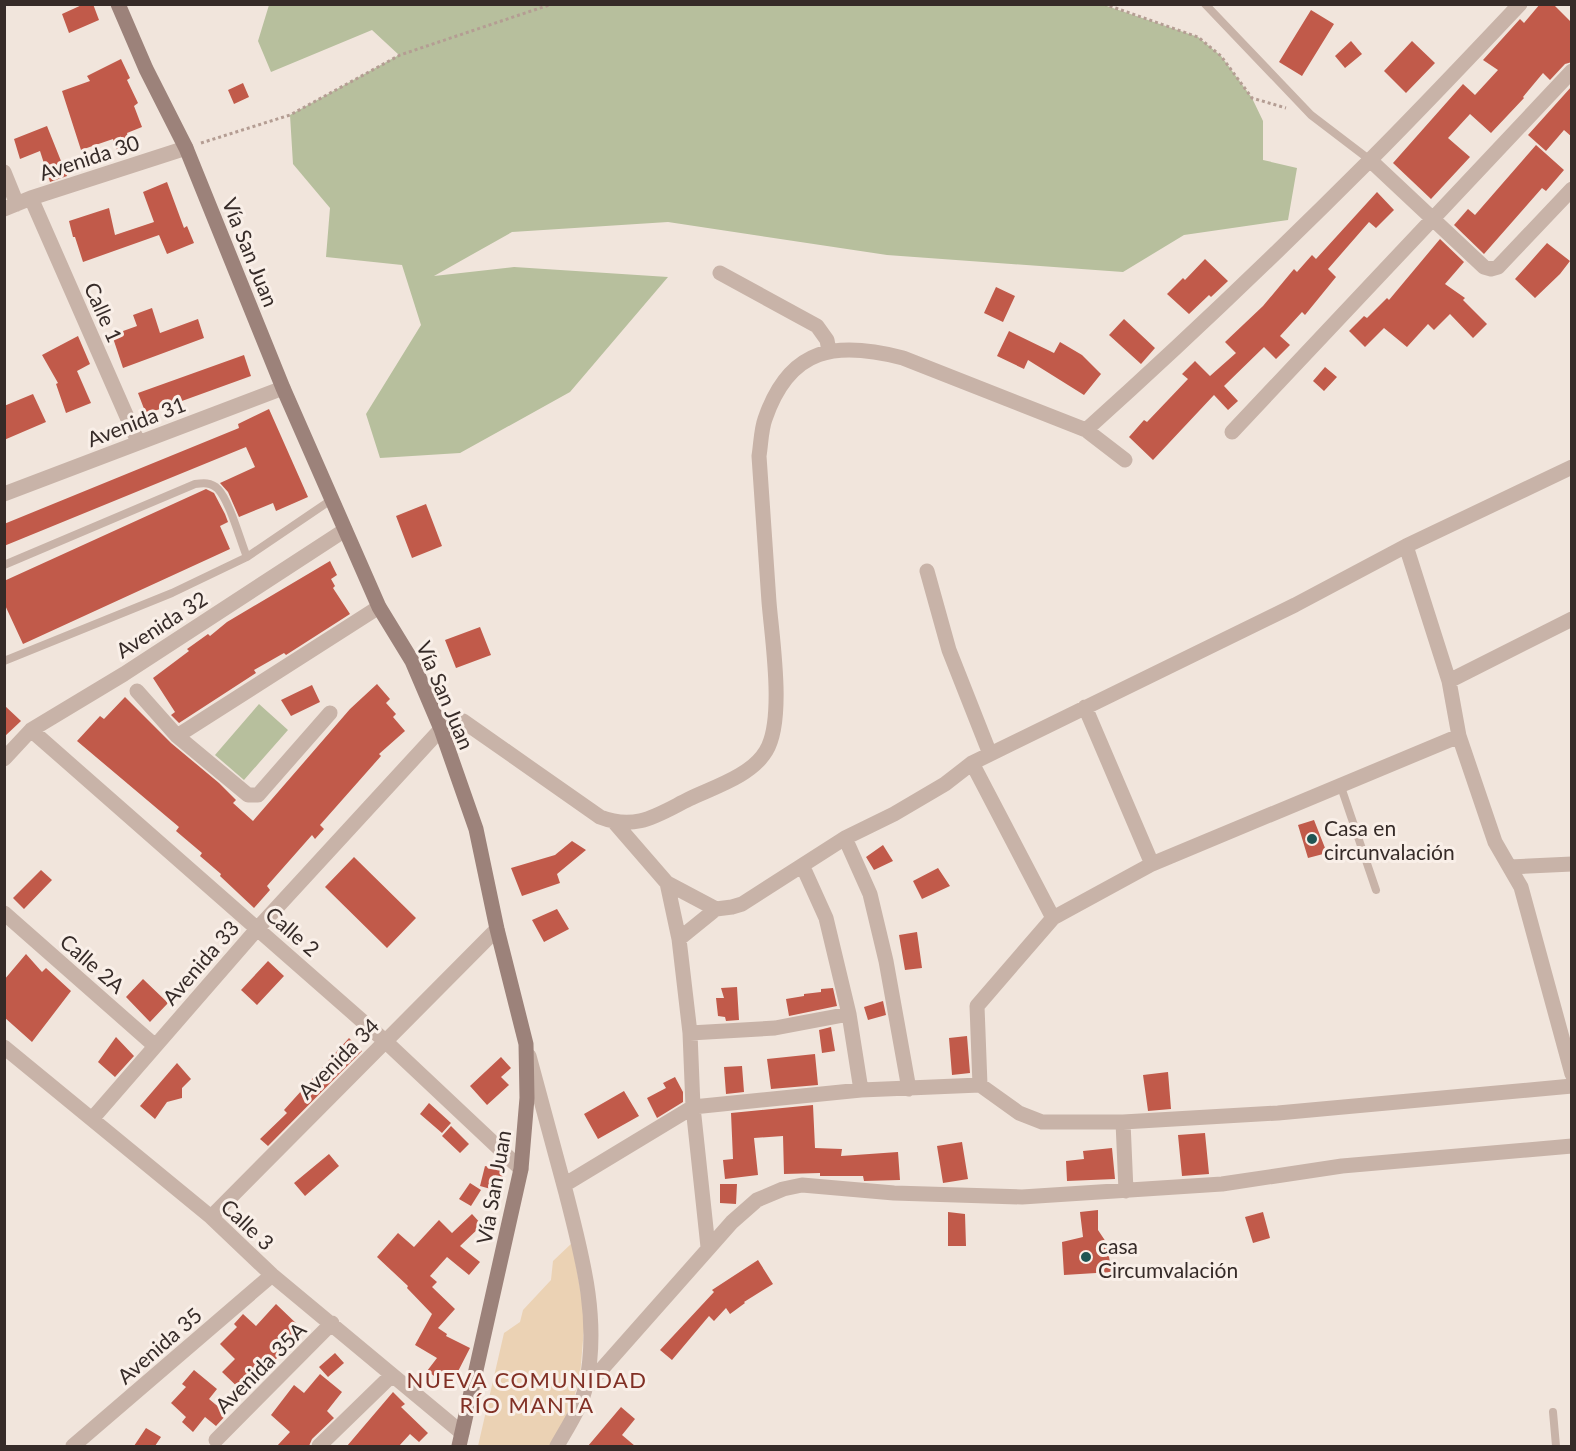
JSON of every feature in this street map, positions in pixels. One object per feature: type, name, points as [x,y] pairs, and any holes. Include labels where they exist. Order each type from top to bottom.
[{"type":"street","name":"Vía San Juan","points":[[118,4],[146,69],[186,148],[331,500],[379,607],[412,661],[441,729],[476,829],[497,929],[526,1044],[527,1098],[521,1169],[460,1440]]},
{"type":"street","points":[[1086,430],[1180,345],[1370,160],[1520,4]]},
{"type":"street","points":[[1232,432],[1572,71]]},
{"type":"street","name":"Avenida 30","points":[[18,204],[186,148]]},
{"type":"street","points":[[1370,160],[1484,267],[1491,269],[1498,267],[1572,189]]},
{"type":"street","name":"Calle 1","points":[[4,172],[138,442]]},
{"type":"street","points":[[720,273],[817,326],[827,340],[829,351]]},
{"type":"street","points":[[441,729],[452,722],[463,721],[600,817],[615,823],[645,821],[739,775],[755,764],[766,752],[775,720],[776,697],[760,447],[765,420],[781,384],[806,360],[829,351],[851,349],[875,351],[903,358],[1086,430],[1125,460]]},
{"type":"street","name":"Avenida 31","points":[[6,490],[283,388]]},
{"type":"street","points":[[679,939],[716,909],[742,904],[845,838],[894,814],[935,790],[972,763],[1295,605],[1406,546],[1572,467]]},
{"type":"street","name":"Avenida 32","points":[[4,759],[31,730],[124,674],[345,530]]},
{"type":"street","points":[[1406,546],[1449,681],[1459,736],[1495,842],[1521,887],[1572,1074]]},
{"type":"street","points":[[927,571],[949,650],[990,754]]},
{"type":"street","points":[[177,736],[379,607]]},
{"type":"street","points":[[1449,681],[1572,619]]},
{"type":"street","points":[[137,691],[177,736],[248,795],[253,796],[258,795],[330,713]]},
{"type":"street","points":[[1085,707],[1152,864]]},
{"type":"street","name":"Avenida 33","points":[[92,1119],[258,928],[441,729]]},
{"type":"street","name":"Calle 2","points":[[31,730],[385,1041],[521,1169]]},
{"type":"street","points":[[980,1085],[977,1006],[1053,918],[1152,864],[1459,736]]},
{"type":"street","points":[[972,763],[1053,918]]},
{"type":"street","points":[[615,823],[667,883],[716,909]]},
{"type":"street","points":[[845,838],[870,894],[886,961],[909,1089]]},
{"type":"street","points":[[1510,867],[1572,864]]},
{"type":"street","points":[[803,867],[826,918],[849,1014],[861,1090]]},
{"type":"street","points":[[667,883],[679,939],[690,1033],[693,1107],[708,1247]]},
{"type":"street","name":"Calle 2A","points":[[4,913],[154,1045]]},
{"type":"street","name":"Avenida 34","points":[[211,1217],[497,929]]},
{"type":"street","points":[[690,1033],[775,1028],[849,1014]]},
{"type":"street","points":[[526,1044],[582,1254],[592,1327],[586,1387],[557,1446]]},
{"type":"street","name":"Calle 3","points":[[4,1047],[211,1217],[272,1275],[332,1323],[460,1440]]},
{"type":"street","points":[[564,1185],[693,1107],[861,1090],[980,1085],[1019,1113],[1042,1122],[1122,1122],[1278,1113],[1572,1086]]},
{"type":"street","points":[[1122,1122],[1126,1191]]},
{"type":"street","points":[[586,1387],[732,1222],[757,1200],[783,1189],[802,1185],[960,1196],[1022,1197],[1222,1184],[1342,1167],[1572,1146]]},
{"type":"street","name":"Avenida 35","points":[[73,1446],[272,1275]]},
{"type":"street","name":"Avenida 35A","points":[[216,1440],[332,1323]]},
{"type":"street","points":[[319,1446],[391,1376]]},
{"type":"lane","points":[[1205,4],[1311,115],[1370,160]]},
{"type":"lane","points":[[4,565],[195,484],[207,483],[217,488],[225,500],[247,557]]},
{"type":"lane","points":[[4,661],[172,593],[247,557],[331,500]]},
{"type":"lane","points":[[1340,784],[1376,890]]},
{"type":"lane","points":[[1553,1412],[1556,1446]]},
{"type":"path","points":[[186,148],[290,115],[400,55],[552,4]]},
{"type":"path","points":[[1104,4],[1198,37],[1221,56],[1252,98],[1311,115]]},
{"type":"green space","points":[[269,5],[1104,5],[1198,37],[1221,56],[1252,98],[1263,121],[1263,160],[1297,168],[1288,220],[1184,235],[1123,272],[887,255],[668,222],[512,232],[434,276],[514,267],[668,277],[570,392],[460,453],[380,458],[366,414],[421,325],[402,265],[326,257],[330,208],[293,164],[290,115],[399,55],[372,30],[271,72],[258,41]]},
{"type":"green space","points":[[259,704],[288,730],[244,780],[215,755]]},
{"type":"sand","points":[[572,1243],[585,1316],[580,1376],[568,1420],[553,1446],[478,1446],[504,1333],[520,1322],[523,1310],[551,1280],[553,1261]]},
{"type":"building","points":[[84,4],[93,4],[99,20],[69,33],[62,14]]},
{"type":"building","points":[[1540,4],[1553,4],[1572,23],[1572,62],[1565,64],[1550,80],[1543,73],[1524,98],[1491,133],[1470,114],[1448,138],[1470,157],[1431,199],[1393,163],[1463,84],[1475,95],[1498,70],[1483,60],[1520,19],[1524,23]]},
{"type":"building","points":[[1311,10],[1334,24],[1302,76],[1279,62]]},
{"type":"building","points":[[1351,41],[1362,54],[1345,68],[1335,56]]},
{"type":"building","points":[[1412,41],[1435,63],[1406,93],[1384,71]]},
{"type":"building","points":[[121,59],[130,78],[127,80],[138,103],[134,106],[142,127],[127,133],[132,149],[118,153],[113,139],[81,150],[62,91],[90,81],[87,76]]},
{"type":"building","points":[[243,83],[249,97],[234,104],[228,90]]},
{"type":"building","points":[[1572,86],[1572,137],[1564,130],[1546,151],[1528,135]]},
{"type":"building","points":[[47,126],[67,176],[50,182],[40,151],[20,159],[14,139]]},
{"type":"building","points":[[1536,145],[1564,170],[1546,191],[1542,188],[1484,254],[1454,225],[1468,209],[1475,215]]},
{"type":"building","points":[[167,182],[184,228],[187,226],[194,243],[167,254],[159,235],[83,262],[69,221],[109,208],[115,235],[154,222],[143,192]]},
{"type":"building","points":[[1377,192],[1394,210],[1376,228],[1369,222],[1328,269],[1336,277],[1305,315],[1302,312],[1280,336],[1290,345],[1276,359],[1264,347],[1224,386],[1238,401],[1228,410],[1214,395],[1153,460],[1129,437],[1144,420],[1147,422],[1188,379],[1182,374],[1195,361],[1210,376],[1236,353],[1225,342],[1263,306],[1294,269],[1297,272],[1312,255],[1316,259]]},
{"type":"building","points":[[1440,239],[1464,262],[1445,284],[1465,298],[1463,300],[1487,324],[1473,338],[1450,314],[1434,330],[1428,324],[1407,347],[1384,328],[1365,347],[1349,331],[1364,316],[1367,318],[1387,298],[1389,300]]},
{"type":"building","points":[[1547,243],[1570,261],[1535,298],[1515,279]]},
{"type":"building","points":[[1205,259],[1228,281],[1189,314],[1167,294],[1183,278],[1185,280]]},
{"type":"building","points":[[996,287],[1015,296],[1003,322],[984,313]]},
{"type":"building","points":[[152,308],[160,333],[198,319],[204,338],[123,368],[112,335],[137,326],[133,315]]},
{"type":"building","points":[[1124,319],[1155,348],[1141,364],[1109,335]]},
{"type":"building","points":[[1009,331],[1054,353],[1060,342],[1082,355],[1101,374],[1084,395],[1028,360],[1024,369],[997,356]]},
{"type":"building","points":[[78,336],[90,364],[77,371],[91,403],[66,413],[56,384],[58,383],[42,355]]},
{"type":"building","points":[[244,355],[251,376],[146,414],[138,393]]},
{"type":"building","points":[[1325,367],[1337,377],[1324,391],[1313,381]]},
{"type":"building","points":[[33,394],[46,422],[4,440],[4,406]]},
{"type":"building","points":[[269,409],[308,497],[276,511],[273,503],[239,517],[228,492],[220,483],[255,467],[246,447],[4,546],[4,524],[239,428],[238,424]]},
{"type":"building","points":[[206,489],[214,493],[225,514],[228,522],[220,526],[230,549],[23,644],[4,603],[4,581]]},
{"type":"building","points":[[426,504],[442,546],[412,558],[396,516]]},
{"type":"building","points":[[330,561],[337,575],[331,579],[335,586],[333,588],[350,614],[286,655],[284,653],[254,670],[256,673],[179,723],[171,715],[175,712],[153,678],[208,634],[210,636],[227,622]]},
{"type":"building","points":[[480,627],[491,655],[456,668],[445,640]]},
{"type":"building","points":[[377,684],[390,699],[386,703],[396,714],[393,717],[405,731],[379,754],[381,756],[320,825],[324,829],[315,839],[312,835],[267,886],[270,890],[254,908],[200,856],[202,853],[176,831],[179,827],[77,741],[100,716],[104,719],[125,697],[171,743],[219,783],[236,800],[233,803],[253,821],[350,709]]},
{"type":"building","points":[[312,685],[320,702],[291,716],[281,700]]},
{"type":"building","points":[[4,705],[21,721],[4,737]]},
{"type":"building","name":"Casa en circunvalación","points":[[1314,820],[1327,853],[1308,858],[1298,825]]},
{"type":"building","points":[[572,841],[586,850],[557,874],[560,883],[522,896],[511,868],[555,855]]},
{"type":"building","points":[[883,845],[893,861],[874,870],[866,857]]},
{"type":"building","points":[[354,857],[416,918],[387,948],[325,887]]},
{"type":"building","points":[[938,868],[950,886],[922,899],[913,881]]},
{"type":"building","points":[[41,870],[52,880],[24,909],[13,898]]},
{"type":"building","points":[[557,909],[569,929],[544,942],[532,920]]},
{"type":"building","points":[[917,932],[922,968],[905,970],[899,935]]},
{"type":"building","points":[[26,954],[42,972],[46,968],[71,991],[32,1042],[4,1017],[4,980]]},
{"type":"building","points":[[268,961],[284,976],[257,1005],[241,990]]},
{"type":"building","points":[[143,979],[168,1003],[150,1022],[126,997]]},
{"type":"building","points":[[737,987],[739,1020],[726,1021],[725,1017],[718,1016],[716,998],[724,998],[721,988]]},
{"type":"building","points":[[833,988],[837,1006],[789,1016],[786,999]]},
{"type":"building","points":[[883,1001],[886,1015],[868,1020],[864,1007]]},
{"type":"building","points":[[831,1027],[835,1051],[822,1053],[819,1030]]},
{"type":"building","points":[[967,1036],[970,1073],[952,1075],[949,1038]]},
{"type":"building","points":[[116,1037],[134,1056],[115,1077],[98,1062]]},
{"type":"building","points":[[349,1038],[362,1051],[268,1146],[260,1139],[287,1113],[284,1110]]},
{"type":"building","points":[[815,1054],[818,1085],[771,1089],[767,1059]]},
{"type":"building","points":[[501,1057],[511,1068],[501,1077],[509,1085],[487,1105],[470,1086]]},
{"type":"building","points":[[177,1063],[191,1079],[182,1088],[182,1098],[167,1102],[155,1119],[140,1106]]},
{"type":"building","points":[[742,1066],[744,1092],[726,1094],[724,1067]]},
{"type":"building","points":[[1168,1072],[1171,1109],[1148,1111],[1143,1075]]},
{"type":"building","points":[[675,1077],[683,1092],[683,1102],[657,1118],[647,1098],[666,1088],[663,1083]]},
{"type":"building","points":[[624,1091],[639,1116],[598,1139],[584,1114]]},
{"type":"building","points":[[429,1103],[451,1123],[442,1133],[420,1114]]},
{"type":"building","points":[[813,1105],[815,1148],[842,1149],[841,1156],[898,1152],[900,1180],[864,1181],[863,1176],[820,1176],[820,1173],[784,1174],[783,1136],[754,1138],[758,1175],[725,1179],[723,1160],[733,1159],[731,1113]]},
{"type":"building","points":[[451,1126],[469,1144],[460,1153],[442,1136]]},
{"type":"building","points":[[1205,1133],[1209,1174],[1182,1176],[1178,1135]]},
{"type":"building","points":[[962,1142],[968,1179],[943,1183],[937,1146]]},
{"type":"building","points":[[1112,1148],[1115,1179],[1067,1181],[1066,1161],[1084,1159],[1083,1151]]},
{"type":"building","points":[[329,1154],[339,1166],[305,1196],[294,1183]]},
{"type":"building","points":[[485,1166],[504,1171],[498,1191],[480,1186]]},
{"type":"building","points":[[470,1183],[481,1190],[471,1206],[459,1199]]},
{"type":"building","points":[[720,1184],[737,1184],[736,1204],[720,1203]]},
{"type":"building","name":"casa Circumvalación","points":[[1098,1210],[1098,1230],[1106,1242],[1112,1272],[1064,1275],[1062,1242],[1083,1237],[1080,1212]]},
{"type":"building","points":[[948,1212],[965,1214],[966,1246],[948,1246]]},
{"type":"building","points":[[1263,1212],[1270,1238],[1253,1243],[1245,1217]]},
{"type":"building","points":[[472,1214],[482,1225],[460,1246],[480,1262],[469,1275],[447,1257],[430,1276],[437,1282],[432,1287],[455,1309],[438,1328],[447,1334],[446,1336],[470,1348],[450,1387],[427,1371],[437,1358],[415,1345],[432,1314],[407,1288],[408,1286],[377,1257],[398,1233],[414,1247],[439,1220],[452,1233]]},
{"type":"building","points":[[758,1260],[773,1284],[744,1302],[730,1314],[726,1308],[714,1321],[709,1316],[672,1360],[660,1350],[714,1292],[712,1290]]},
{"type":"building","points":[[276,1304],[300,1327],[285,1344],[288,1347],[273,1362],[276,1365],[246,1395],[222,1372],[235,1359],[220,1344],[237,1327],[234,1324],[243,1314],[256,1326]]},
{"type":"building","points":[[335,1353],[344,1363],[328,1377],[319,1367]]},
{"type":"building","points":[[194,1370],[217,1389],[209,1399],[227,1414],[216,1426],[205,1417],[193,1432],[182,1422],[186,1417],[171,1403],[186,1387],[182,1384]]},
{"type":"building","points":[[320,1374],[342,1392],[327,1411],[334,1418],[312,1439],[309,1446],[277,1446],[290,1432],[271,1415],[294,1385],[304,1393]]},
{"type":"building","points":[[393,1392],[405,1404],[401,1407],[428,1433],[419,1442],[410,1434],[399,1446],[347,1446]]},
{"type":"building","points":[[621,1407],[635,1419],[622,1435],[635,1446],[588,1446]]},
{"type":"building","points":[[146,1428],[161,1437],[155,1446],[134,1446]]},
{"type":"place","name":"Casa en circunvalación","points":[[1312,839]]},
{"type":"place","name":"casa Circumvalación","points":[[1086,1257]]},
{"type":"district","name":"NUEVA COMUNIDAD RÍO MANTA","points":[[527,1392]]}]
